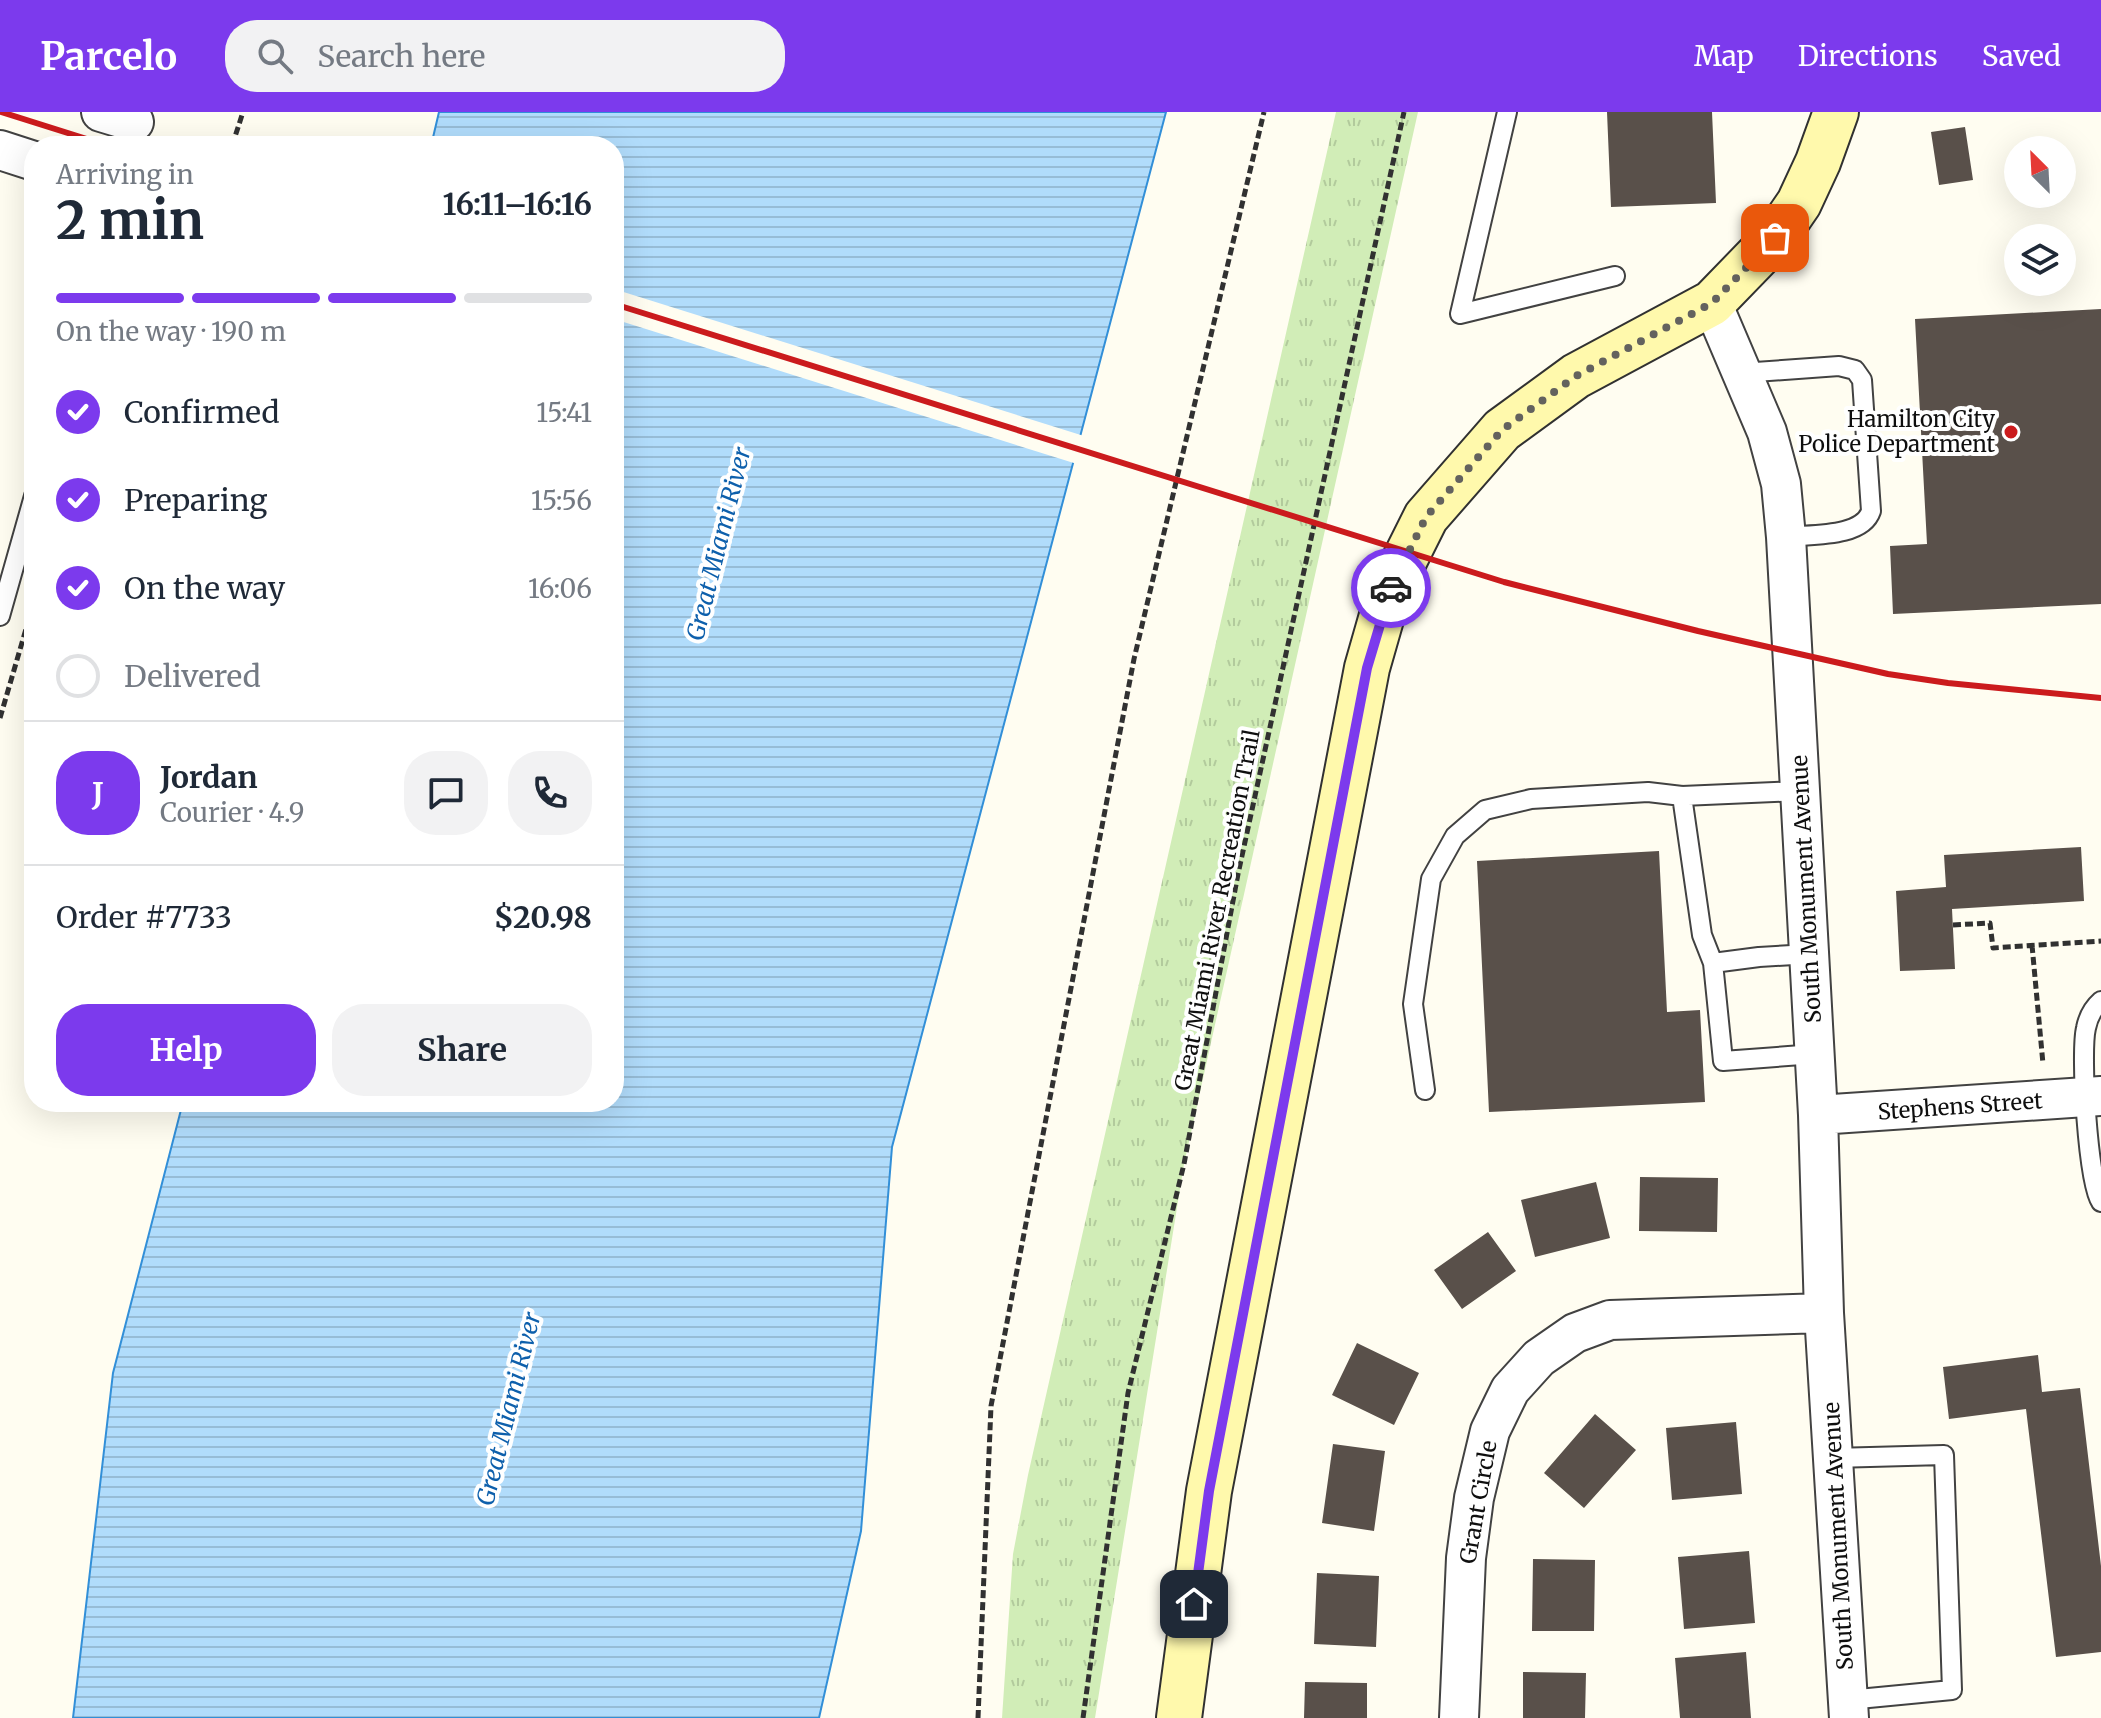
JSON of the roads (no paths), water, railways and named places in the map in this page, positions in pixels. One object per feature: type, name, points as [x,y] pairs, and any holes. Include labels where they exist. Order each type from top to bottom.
[{"type":"street","points":[[1179,1718],[1209,1491],[1367,668],[1389,591],[1426,517],[1502,430],[1576,376],[1712,303],[1775,238],[1799,203],[1836,112]]},
{"type":"street","points":[[0,150],[24,158]]},
{"type":"street","name":"South Monument Avenue","points":[[1712,303],[1770,445],[1781,484],[1810,954],[1824,1313],[1848,1709]]},
{"type":"street","name":"Stephens Street","points":[[1818,1115],[2093,1097]]},
{"type":"street","name":"Grant Circle","points":[[1459,1718],[1466,1558],[1474,1498],[1490,1431],[1510,1390],[1539,1358],[1563,1341],[1575,1333],[1610,1320],[1824,1313]]},
{"type":"lane","points":[[1507,112],[1460,314],[1615,276]]},
{"type":"lane","points":[[1741,373],[1839,366],[1855,370],[1862,380],[1871,511],[1868,521],[1855,530],[1786,537]]},
{"type":"lane","points":[[0,616],[24,531]]},
{"type":"lane","points":[[1425,1090],[1413,1004],[1431,879],[1455,836],[1485,810],[1531,799],[1648,792],[1682,796],[1735,796],[1800,791]]},
{"type":"lane","points":[[1682,796],[1702,935],[1713,963],[1723,1061],[1815,1054]]},
{"type":"lane","points":[[1713,963],[1810,954]]},
{"type":"lane","points":[[2101,1001],[2094,1007],[2085,1029],[2093,1097],[2093,1180],[2101,1202]]},
{"type":"lane","points":[[1833,1458],[1944,1455],[1952,1690],[1848,1709]]},
{"type":"water","name":"Great Miami River","points":[[439,112],[1166,112],[892,1147],[861,1531],[819,1718],[73,1718],[113,1373],[180,1112],[624,1112],[624,136],[433,136]]},
{"type":"railway","points":[[1,112],[77,136]]},
{"type":"railway","points":[[624,307],[1504,582],[1698,631],[1888,674],[2101,698]]},
{"type":"place","name":"Hamilton City Police Department","points":[[2011,432]]}]
